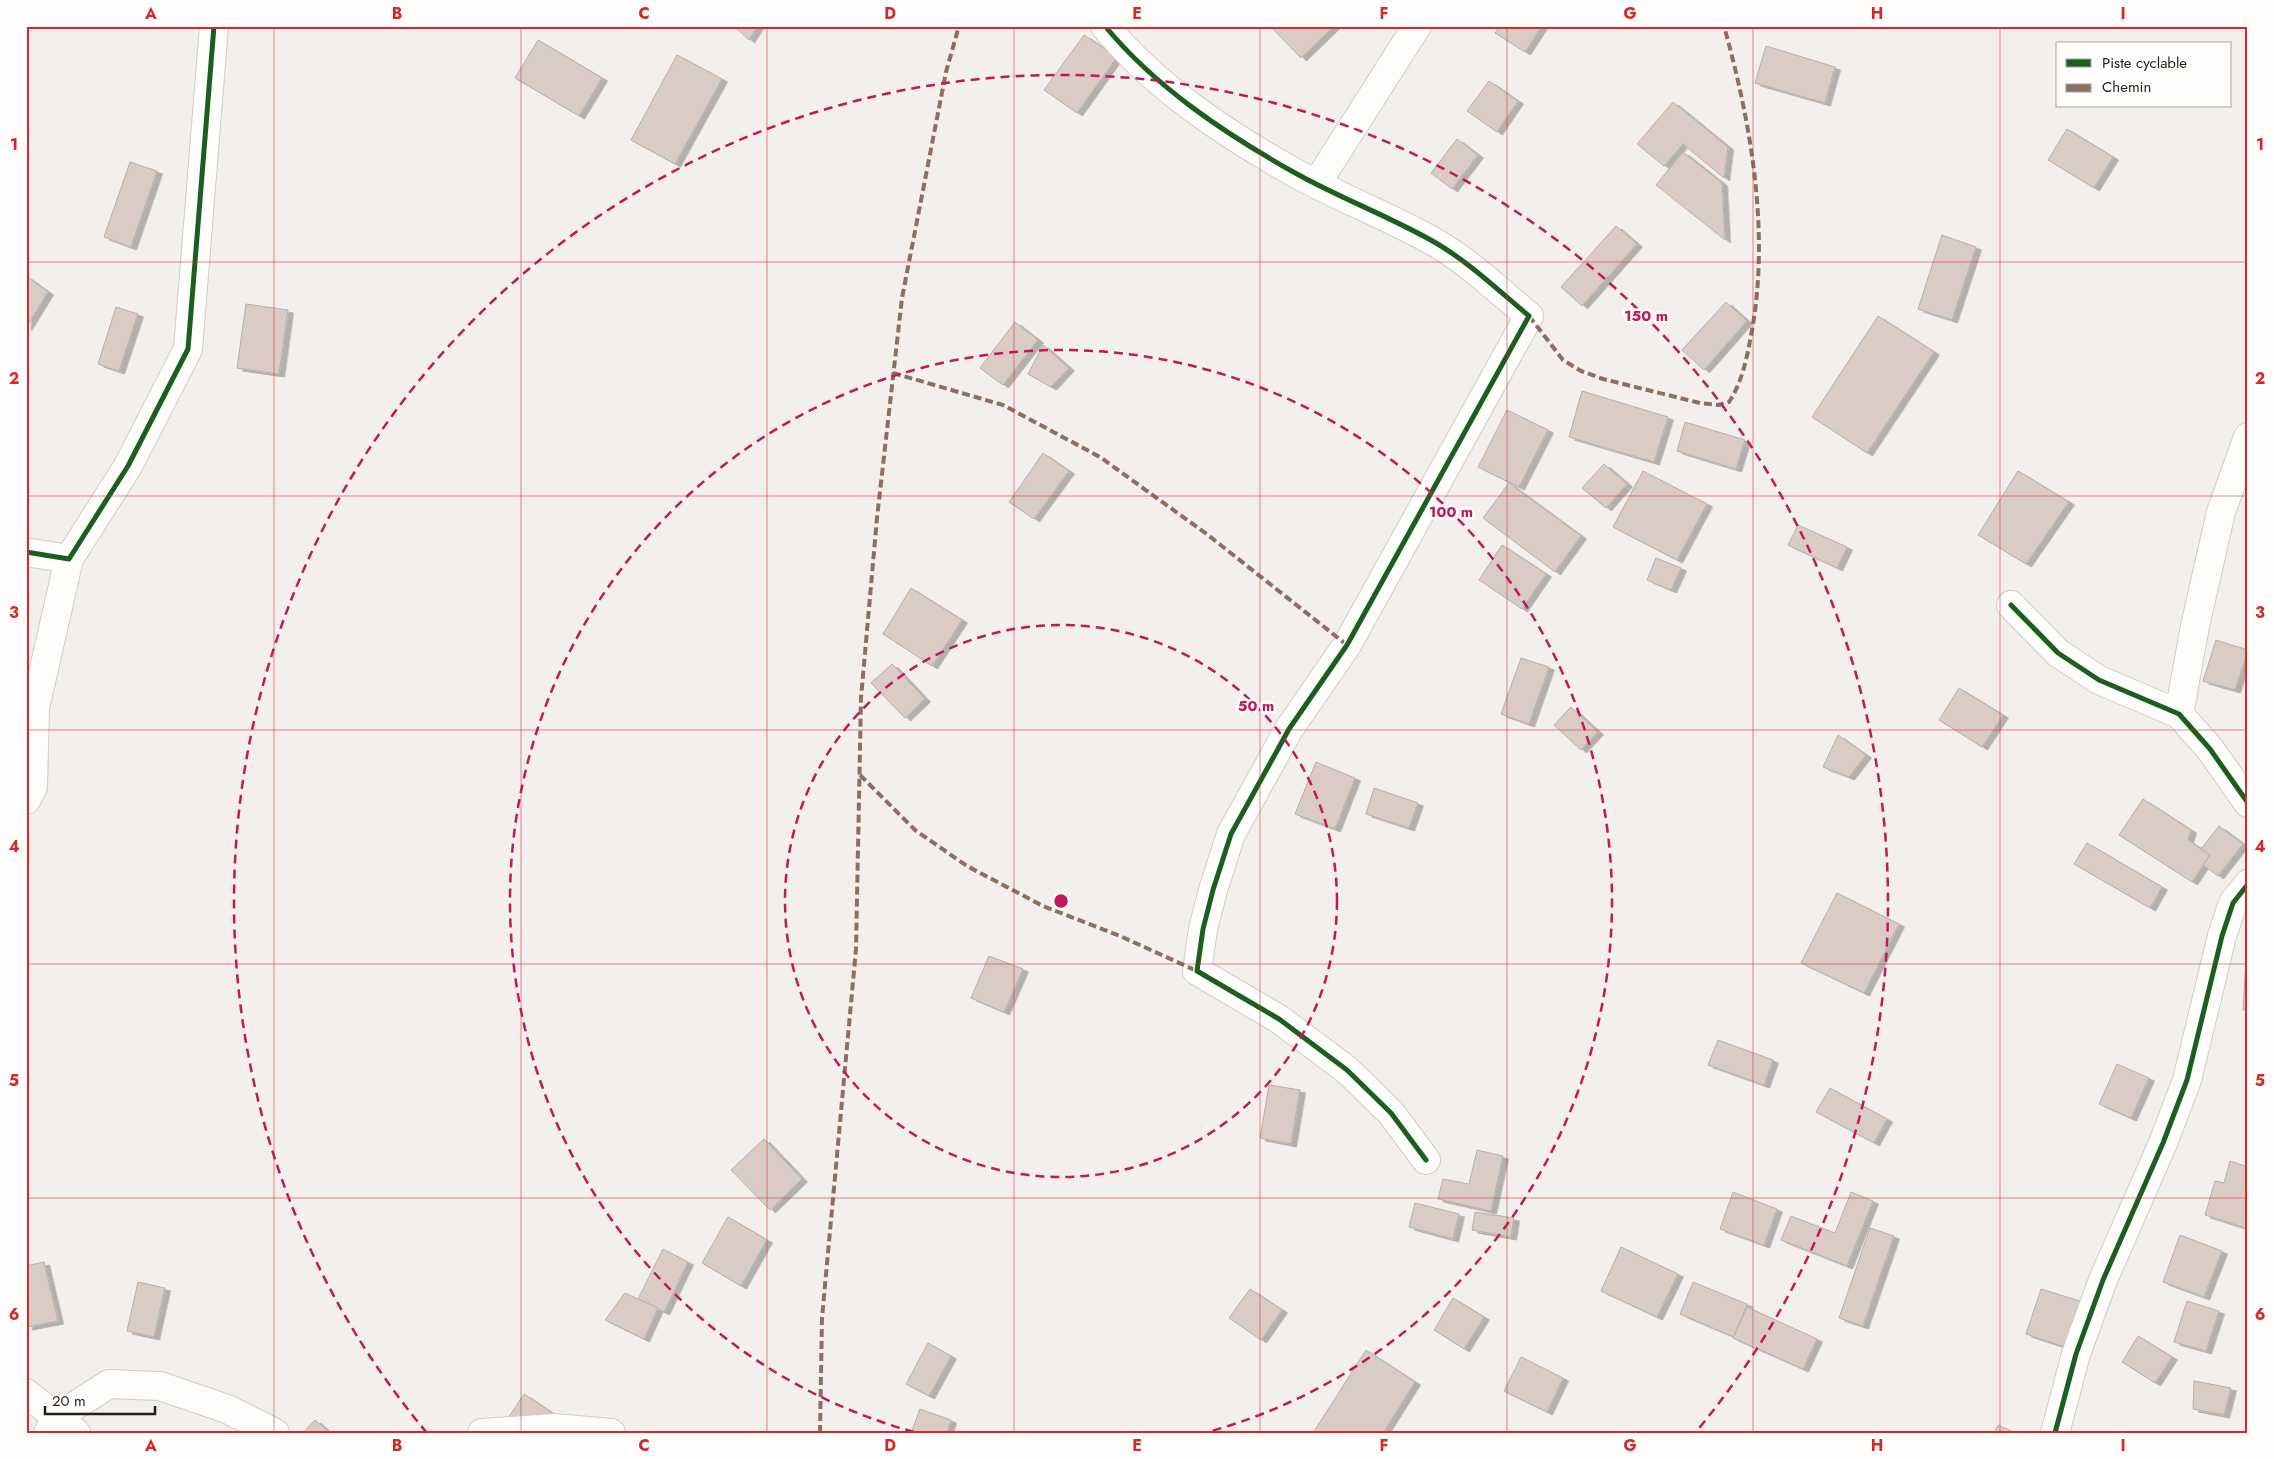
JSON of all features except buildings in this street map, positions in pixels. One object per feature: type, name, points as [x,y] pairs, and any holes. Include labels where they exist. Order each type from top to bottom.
[{"type":"street","points":[[26,800],[32,787],[35,708],[69,559],[128,466],[188,349],[214,26]]},
{"type":"street","points":[[1105,26],[1159,81],[1226,131],[1317,183],[1373,209],[1437,244],[1477,272],[1529,316],[1347,645],[1290,729],[1260,778],[1231,834],[1211,898],[1197,971],[1279,1019],[1346,1070],[1391,1113],[1426,1160]]},
{"type":"street","points":[[1317,183],[1417,26]]},
{"type":"street","points":[[2178,714],[2195,626],[2222,512],[2248,438]]},
{"type":"street","points":[[26,552],[69,559]]},
{"type":"street","points":[[2011,605],[2058,653],[2099,680],[2178,714],[2210,748],[2248,803]]},
{"type":"street","points":[[2054,1433],[2076,1354],[2103,1280],[2163,1143],[2187,1080],[2222,936],[2233,904],[2248,884]]},
{"type":"street","points":[[26,1393],[60,1428],[109,1384],[160,1386],[227,1409],[275,1433]]},
{"type":"street","points":[[482,1433],[554,1428],[611,1433]]},
{"type":"marked path","points":[[820,1433],[822,1318],[856,949],[861,698],[877,518],[902,298],[946,72],[959,26]]},
{"type":"marked path","points":[[1529,316],[1563,360],[1581,371],[1603,379],[1700,403],[1718,405],[1729,402],[1745,365],[1756,302],[1759,263],[1758,223],[1750,143],[1743,103],[1724,26]]},
{"type":"marked path","points":[[893,373],[1003,405],[1100,457],[1208,535],[1347,645]]},
{"type":"marked path","points":[[860,775],[915,830],[967,866],[1043,906],[1120,936],[1197,971]]},
{"type":"cycle path","points":[[26,552],[69,559],[128,466],[188,349],[214,26]]},
{"type":"cycle path","points":[[1105,26],[1147,70],[1194,109],[1245,143],[1297,174],[1402,225],[1449,251],[1529,316],[1347,645],[1289,729],[1231,834],[1203,929],[1197,971],[1279,1019],[1347,1070],[1391,1113],[1426,1160]]},
{"type":"cycle path","points":[[2011,605],[2058,653],[2099,680],[2179,714],[2210,749],[2248,803]]},
{"type":"cycle path","points":[[2055,1433],[2076,1354],[2103,1280],[2163,1143],[2187,1080],[2222,936],[2233,903],[2248,884]]}]
